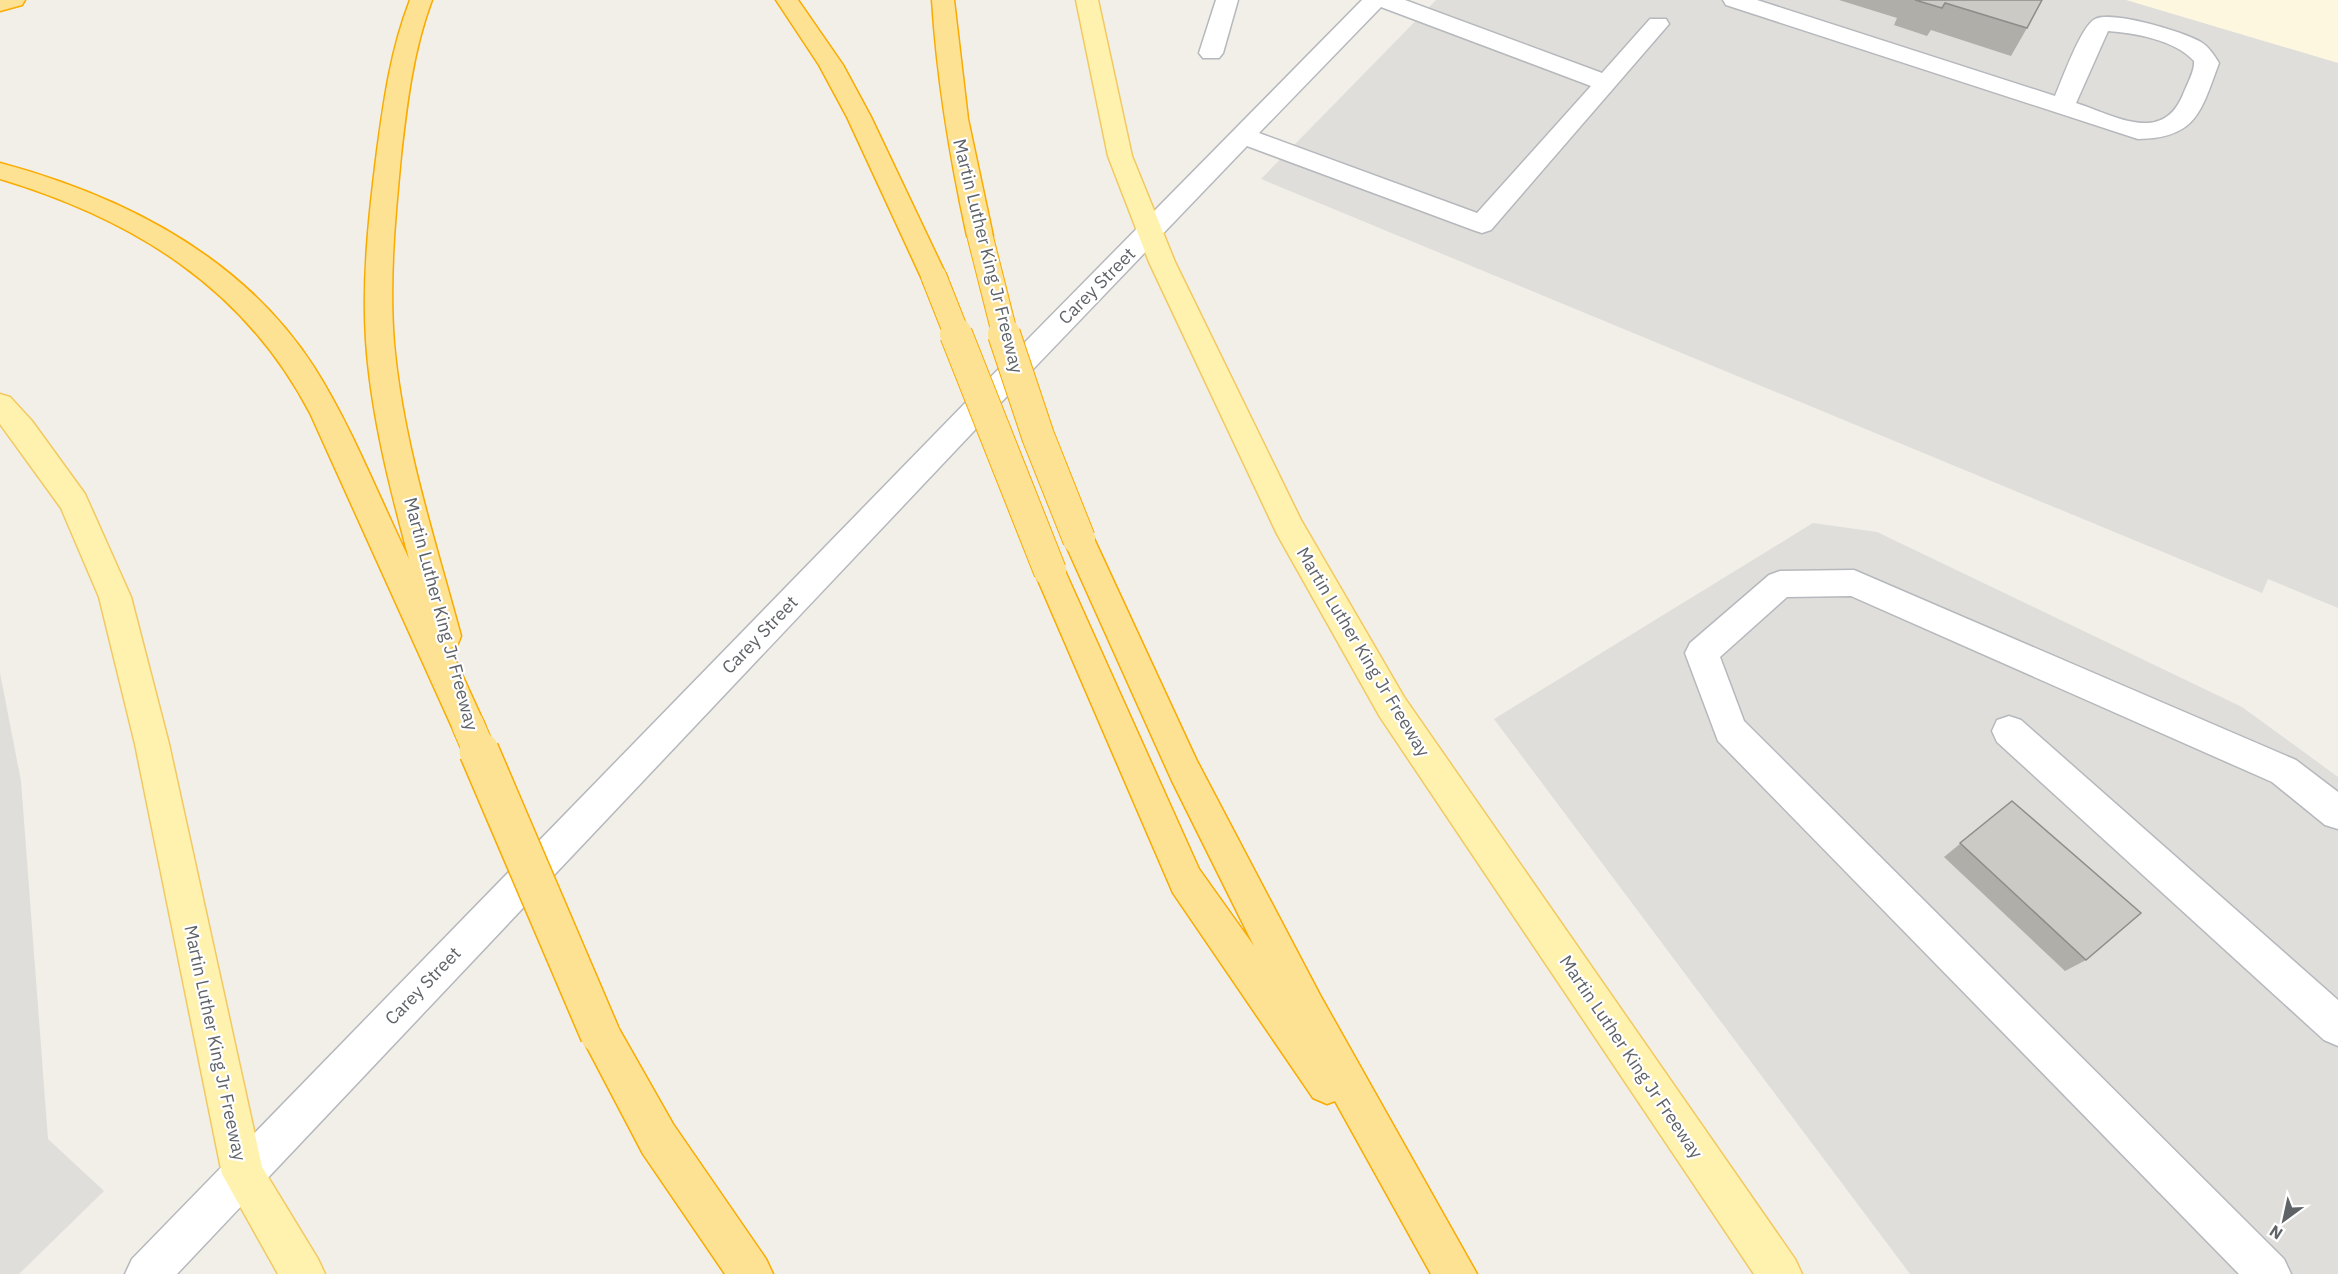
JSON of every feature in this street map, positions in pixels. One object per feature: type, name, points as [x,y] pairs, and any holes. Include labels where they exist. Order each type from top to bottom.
[{"type":"highway","points":[[0,4],[14,0]]},
{"type":"highway","name":"Martin Luther King Jr Freeway","points":[[422,0],[412,21],[395,99],[386,177],[380,298],[383,369],[400,459],[468,725],[600,1034],[658,1139],[751,1274]]},
{"type":"highway","points":[[787,0],[831,65],[859,117],[934,277],[1050,571],[1186,881],[1434,1238]]},
{"type":"highway","name":"Martin Luther King Jr Freeway","points":[[943,0],[947,73],[961,154],[1008,347],[1038,436],[1079,539],[1184,770],[1306,1009],[1455,1274]]},
{"type":"highway","points":[[0,171],[49,184],[86,198],[147,230],[234,291],[258,316],[292,357],[334,431],[468,725]]},
{"type":"main road","name":"Martin Luther King Jr Freeway","points":[[1087,0],[1120,156],[1162,262],[1288,525],[1392,707],[1779,1274]]},
{"type":"main road","name":"Martin Luther King Jr Freeway","points":[[0,405],[22,429],[74,503],[115,597],[152,744],[243,1174],[303,1274]]},
{"type":"street","points":[[1211,53],[1227,0]]},
{"type":"street","name":"Carey Street","points":[[147,1274],[955,431],[1375,0]]},
{"type":"street","points":[[1383,0],[1605,83]]},
{"type":"street","points":[[1734,0],[2062,106],[2138,130],[2155,132],[2173,129],[2182,122],[2207,63],[2203,55],[2191,46],[2124,26],[2102,24],[2097,29],[2062,106]]},
{"type":"street","points":[[1243,136],[1482,224],[1658,24]]},
{"type":"street","points":[[2269,1274],[1730,730],[1702,653],[1779,584],[1854,583],[2284,771],[2338,813]]},
{"type":"street","points":[[2009,731],[2338,1026]]},
{"type":"shaded area","points":[[1436,0],[2126,0],[2338,63],[2338,608],[2268,579],[2262,593],[1261,179]]},
{"type":"shaded area","points":[[2126,0],[2338,0],[2338,63]]},
{"type":"shaded area","points":[[1813,523],[1877,532],[2242,707],[2338,777],[2338,1274],[1910,1274],[1494,719]]},
{"type":"shaded area","points":[[0,673],[21,781],[48,1139],[104,1191],[19,1274],[0,1274]]},
{"type":"building","points":[[1915,0],[2042,0],[2027,28],[1945,3],[1942,8]]},
{"type":"building","points":[[2012,801],[2141,913],[2086,960],[1960,843]]}]
